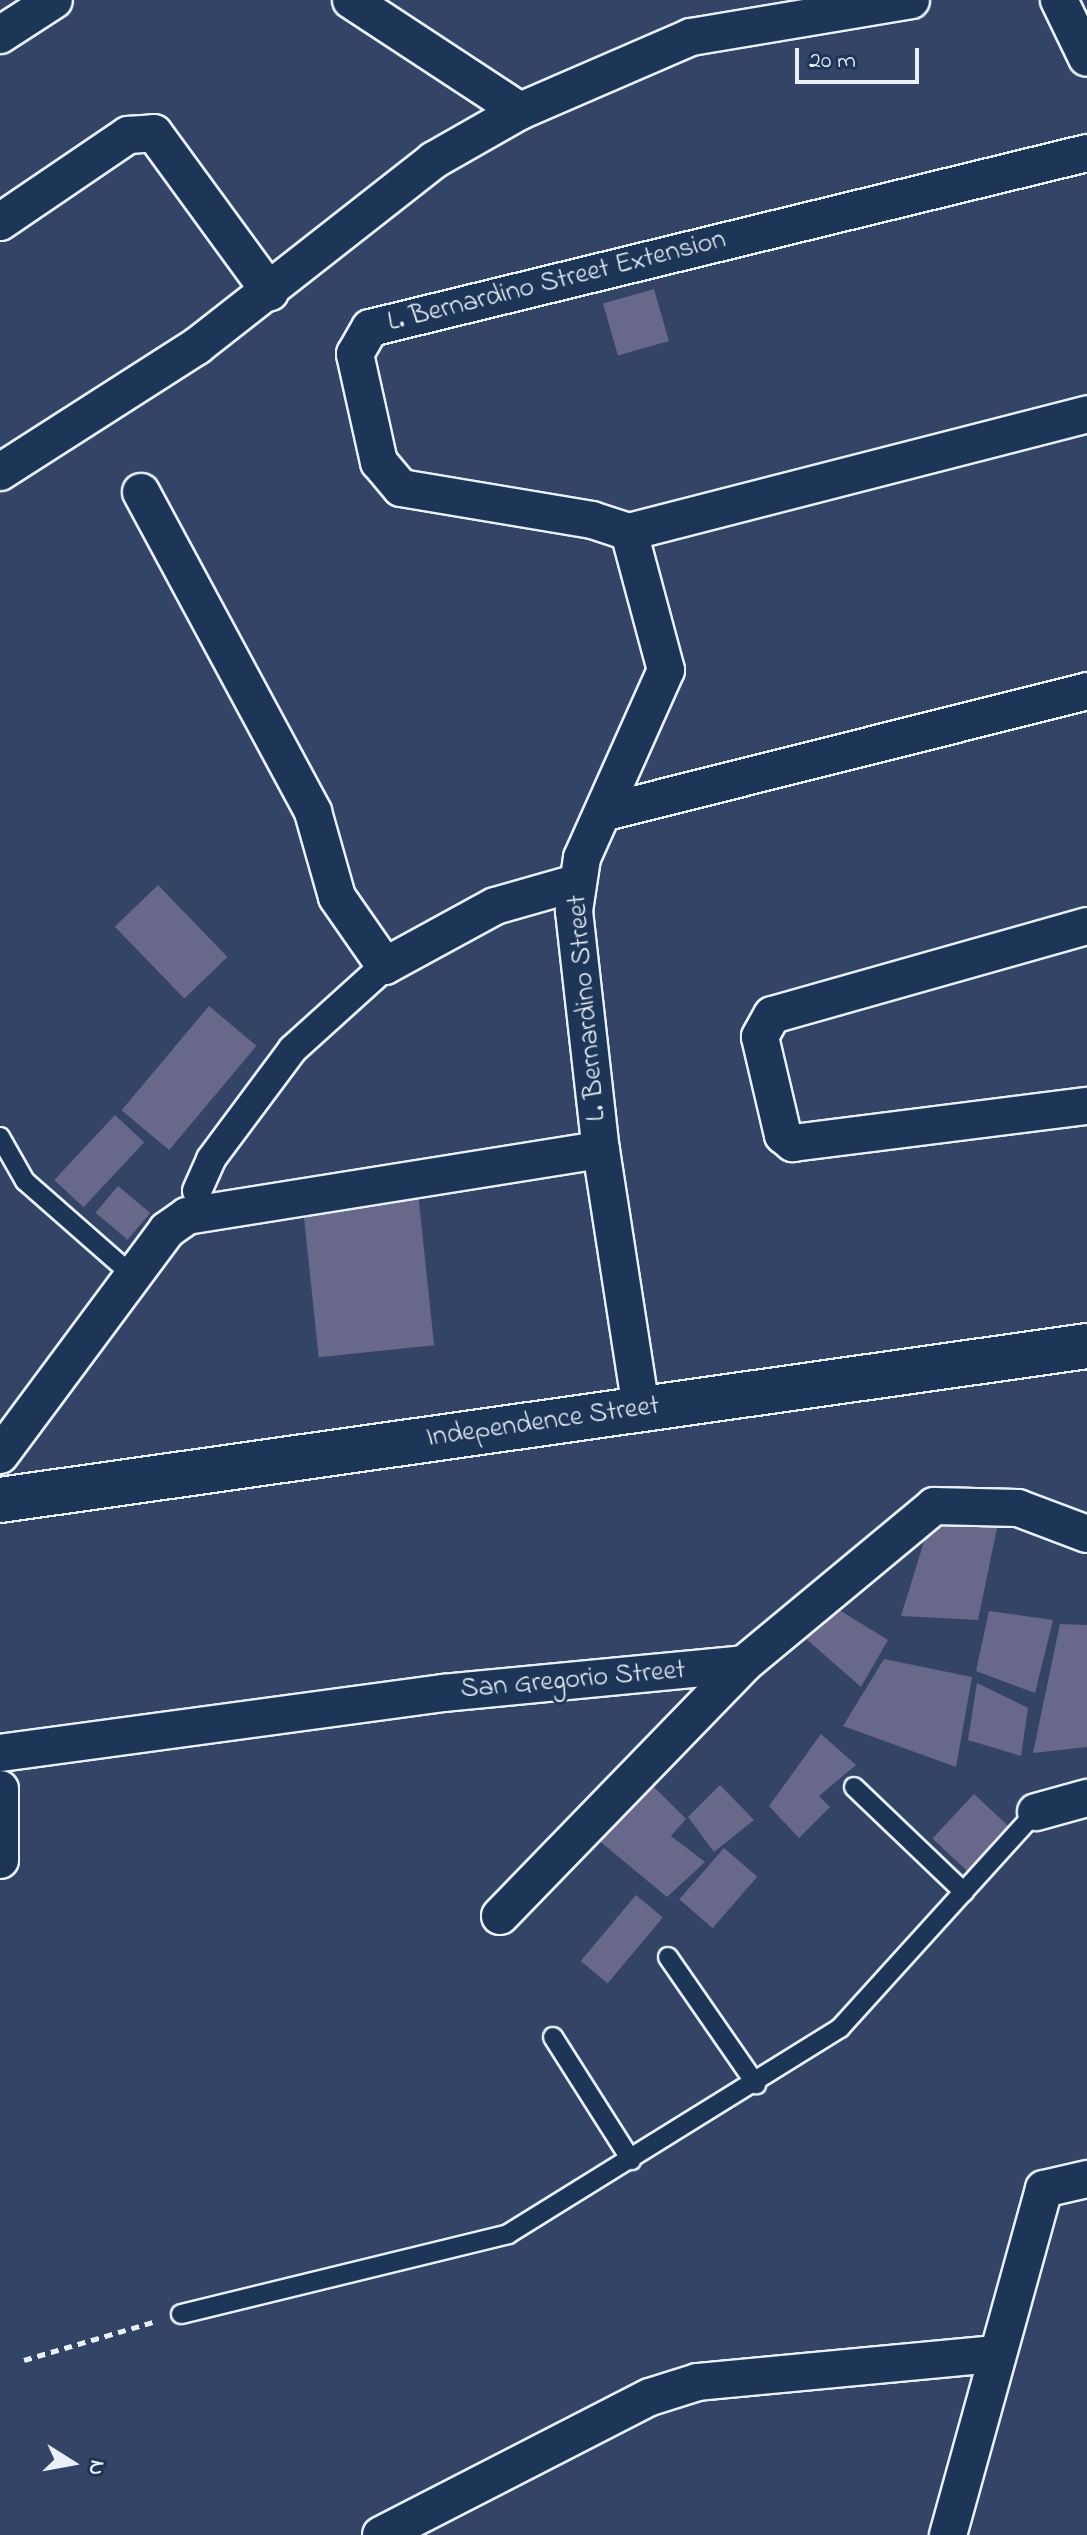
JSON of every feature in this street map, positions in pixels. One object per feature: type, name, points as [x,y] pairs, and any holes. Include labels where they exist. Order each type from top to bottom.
[{"type":"street","points":[[0,35],[54,0]]},
{"type":"street","points":[[351,0],[520,111]]},
{"type":"street","points":[[0,472],[270,292],[434,160],[520,111],[691,37],[911,0]]},
{"type":"street","points":[[1059,0],[1087,58]]},
{"type":"street","points":[[0,222],[128,135],[154,133],[270,292]]},
{"type":"street","name":"L. Bernardino Street Extension","points":[[629,532],[592,520],[401,488],[379,462],[355,354],[360,340],[370,328],[1087,153]]},
{"type":"street","points":[[629,532],[1087,414]]},
{"type":"street","points":[[141,492],[313,812],[337,897],[385,966]]},
{"type":"street","name":"L. Bernardino Street","points":[[629,532],[666,670],[576,883],[601,1150],[641,1408]]},
{"type":"street","points":[[606,812],[1087,691]]},
{"type":"street","points":[[0,1455],[167,1230],[192,1204],[211,1159],[293,1049],[385,966],[495,906],[576,883]]},
{"type":"street","points":[[1087,926],[772,1015],[760,1037],[783,1135],[793,1143],[1087,1106]]},
{"type":"street","points":[[192,1204],[601,1150]]},
{"type":"street","name":"Independence Street","points":[[0,1500],[1087,1346]]},
{"type":"street","points":[[500,1916],[744,1664],[934,1506],[1018,1508],[1087,1534]]},
{"type":"street","name":"San Gregorio Street","points":[[0,1753],[443,1693],[744,1664]]},
{"type":"street","points":[[0,1789],[0,1860]]},
{"type":"street","points":[[1036,1812],[1087,1798]]},
{"type":"street","points":[[948,2535],[994,2354],[1044,2189],[1087,2179]]},
{"type":"street","points":[[381,2535],[650,2397],[698,2382],[994,2354]]},
{"type":"lane","points":[[0,1137],[25,1181],[133,1276]]},
{"type":"lane","points":[[854,1787],[964,1892]]},
{"type":"lane","points":[[181,2314],[508,2234],[756,2084],[840,2028],[1036,1812]]},
{"type":"lane","points":[[668,1957],[756,2084]]},
{"type":"lane","points":[[553,2037],[631,2160]]},
{"type":"path","points":[[24,2360],[181,2314]]},
{"type":"building","points":[[654,289],[669,341],[618,356],[603,304]]},
{"type":"building","points":[[158,885],[227,957],[184,999],[115,927]]},
{"type":"building","points":[[209,1006],[256,1046],[169,1150],[122,1110]]},
{"type":"building","points":[[115,1115],[144,1142],[84,1207],[54,1180]]},
{"type":"building","points":[[118,1186],[150,1213],[128,1240],[96,1213]]},
{"type":"building","points":[[418,1192],[434,1345],[319,1357],[303,1204]]},
{"type":"building","points":[[931,1519],[997,1528],[978,1620],[901,1616]]},
{"type":"building","points":[[836,1608],[888,1640],[861,1687],[803,1636]]},
{"type":"building","points":[[989,1611],[1053,1620],[1035,1693],[976,1671]]},
{"type":"building","points":[[1060,1624],[1087,1625],[1087,1747],[1033,1753]]},
{"type":"building","points":[[884,1659],[972,1677],[956,1767],[843,1726]]},
{"type":"building","points":[[977,1683],[1028,1708],[1021,1756],[968,1740]]},
{"type":"building","points":[[821,1734],[856,1765],[819,1796],[830,1807],[799,1838],[769,1806]]},
{"type":"building","points":[[648,1781],[686,1819],[671,1836],[705,1862],[667,1897],[591,1834]]},
{"type":"building","points":[[720,1785],[754,1820],[714,1852],[688,1817]]},
{"type":"building","points":[[974,1794],[1010,1827],[968,1872],[932,1839]]},
{"type":"building","points":[[724,1848],[757,1877],[713,1928],[679,1899]]},
{"type":"building","points":[[636,1895],[663,1917],[608,1983],[581,1961]]}]
